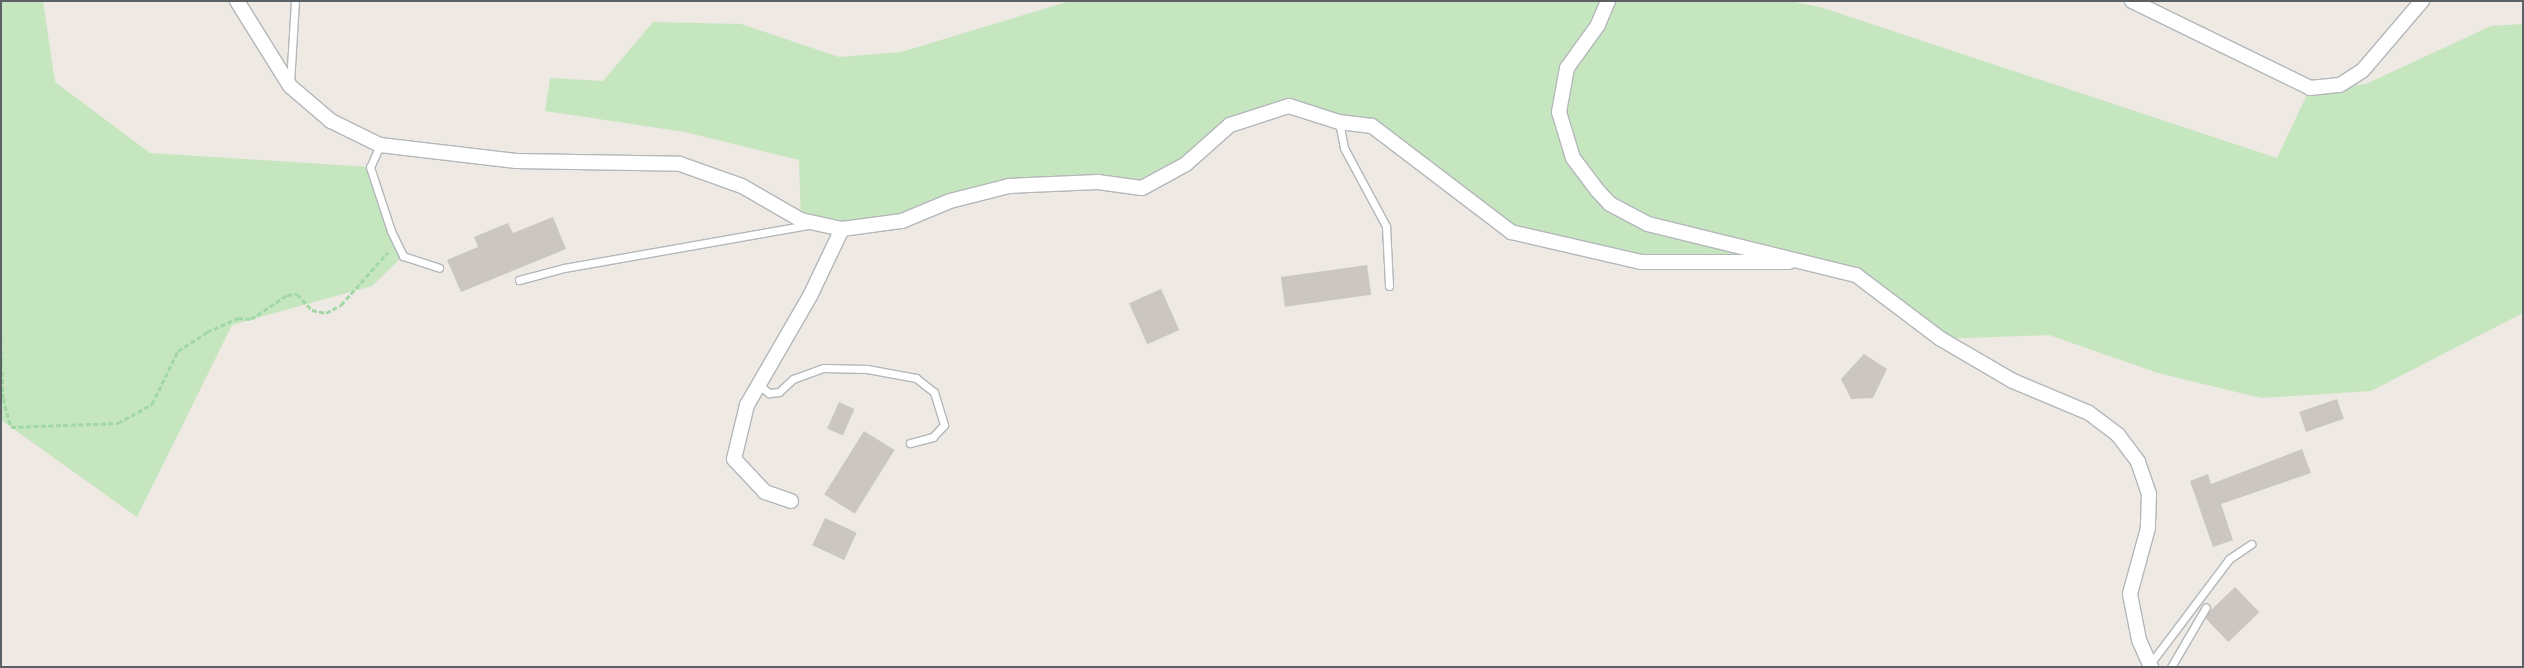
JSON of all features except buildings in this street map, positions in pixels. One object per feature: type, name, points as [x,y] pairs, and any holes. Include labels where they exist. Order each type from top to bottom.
[{"type":"street","points":[[237,1],[290,86],[331,121],[380,145],[516,161],[680,164],[742,186],[801,220],[842,229],[902,221],[950,201],[1009,186],[1098,182],[1142,188],[1186,164],[1230,125],[1288,106],[1339,122],[1372,126],[1511,232],[1641,262],[1789,262],[1856,275],[1941,339],[2013,380],[2089,412],[2118,435],[2138,462],[2149,494],[2148,528],[2130,594],[2133,622],[2151,666]]},
{"type":"street","points":[[1608,1],[1598,25],[1574,53],[1562,85],[1559,112],[1573,158],[1610,204],[1648,224],[1767,252],[1789,262]]},
{"type":"street","points":[[2132,1],[2310,88],[2340,84],[2363,70],[2422,1]]},
{"type":"street","points":[[791,501],[765,492],[734,459],[747,405],[811,294],[842,229]]},
{"type":"lane","points":[[290,86],[295,1]]},
{"type":"lane","points":[[1339,122],[1344,148],[1386,226],[1389,286]]},
{"type":"lane","points":[[380,145],[370,167],[396,242],[403,256],[439,268]]},
{"type":"lane","points":[[519,280],[564,268],[762,236],[816,223]]},
{"type":"lane","points":[[759,384],[769,393],[779,392],[793,379],[823,368],[867,369],[916,378],[934,392],[944,425],[933,437],[910,443]]},
{"type":"lane","points":[[2151,666],[2229,559],[2251,544]]},
{"type":"lane","points":[[2171,667],[2206,607]]},
{"type":"path","points":[[1,349],[3,398],[11,427],[118,423],[152,404],[178,351],[207,332],[238,318],[251,319],[287,295],[297,294],[312,310],[326,313],[341,305],[396,242]]},
{"type":"path","points":[[1,333],[1,344]]},
{"type":"green space","points":[[1,1],[43,1],[55,82],[150,153],[370,167],[403,256],[372,286],[232,325],[137,517],[1,420]]},
{"type":"green space","points":[[1070,1],[1789,1],[1820,7],[2277,158],[2310,88],[2366,84],[2491,26],[2523,24],[2523,313],[2371,391],[2261,398],[2158,373],[2049,335],[1941,339],[1856,275],[1810,265],[1646,262],[1511,232],[1372,126],[1289,106],[1230,125],[1142,188],[1009,186],[902,221],[842,229],[801,220],[799,160],[685,132],[545,111],[550,78],[603,81],[653,22],[741,24],[839,57],[901,52]]}]
